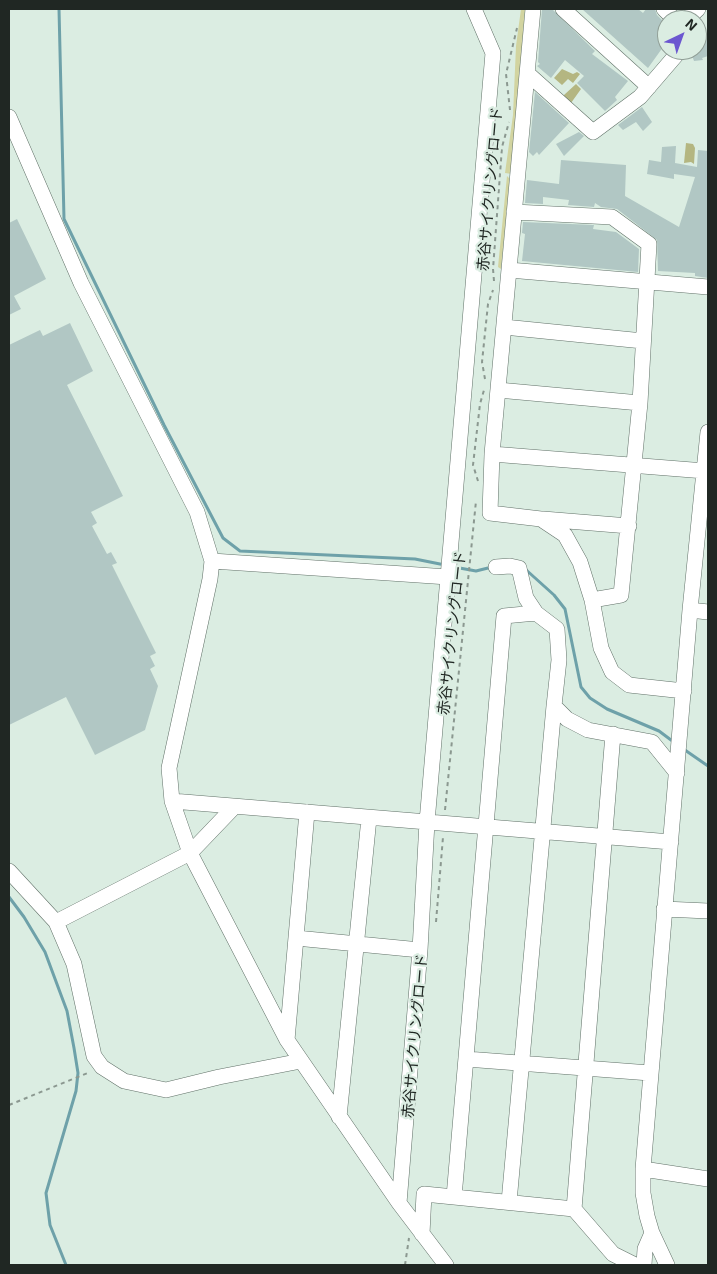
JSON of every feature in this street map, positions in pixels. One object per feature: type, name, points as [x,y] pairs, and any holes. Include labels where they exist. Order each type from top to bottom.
[{"type":"street","points":[[398,1203],[420,950],[427,822],[493,53],[474,9]]},
{"type":"street","points":[[532,9],[528,73],[492,454],[490,513],[629,526]]},
{"type":"street","points":[[563,9],[649,87]]},
{"type":"street","points":[[528,73],[593,132],[640,97],[672,60]]},
{"type":"street","points":[[9,117],[81,283],[197,512],[212,561],[210,579],[168,768],[172,802],[190,853],[287,1040],[398,1203],[446,1265]]},
{"type":"street","points":[[514,212],[612,217],[650,244],[640,404],[622,595],[592,600]]},
{"type":"street","points":[[509,270],[648,284],[708,287]]},
{"type":"street","points":[[504,327],[643,341]]},
{"type":"street","points":[[498,390],[640,404]]},
{"type":"street","points":[[666,1265],[652,1233],[643,1193],[643,1169],[690,610],[708,432]]},
{"type":"street","points":[[492,454],[705,471]]},
{"type":"street","points":[[542,519],[565,535],[580,562],[592,600],[601,648],[612,672],[628,685],[684,690]]},
{"type":"street","points":[[212,561],[448,577]]},
{"type":"street","points":[[496,567],[510,566],[519,568],[526,598],[536,613],[557,629],[559,660],[509,1202]]},
{"type":"street","points":[[690,610],[708,612]]},
{"type":"street","points":[[454,1196],[484,827],[504,616],[536,613]]},
{"type":"street","points":[[554,706],[567,719],[588,730],[652,742],[677,773]]},
{"type":"street","points":[[574,1209],[587,1070],[603,837],[613,734]]},
{"type":"street","points":[[172,802],[671,842]]},
{"type":"street","points":[[56,922],[190,853],[234,806]]},
{"type":"street","points":[[287,1040],[307,812]]},
{"type":"street","points":[[339,1117],[369,818]]},
{"type":"street","points":[[9,871],[56,922],[74,964],[89,1039],[94,1056],[102,1067],[124,1081],[166,1090],[219,1077],[301,1061]]},
{"type":"street","points":[[664,909],[708,911]]},
{"type":"street","points":[[296,938],[420,950]]},
{"type":"street","points":[[466,1059],[587,1070],[650,1073]]},
{"type":"street","points":[[643,1169],[708,1179]]},
{"type":"street","points":[[422,1234],[424,1194],[574,1209],[613,1254],[634,1265]]},
{"type":"street","points":[[644,1265],[645,1249],[652,1233]]},
{"type":"path","name":"赤谷サイクリングロード","points":[[478,483],[473,465],[480,404],[486,383],[482,362],[488,304],[495,286],[493,269],[502,147],[510,115],[506,74],[518,24]]},
{"type":"path","name":"赤谷サイクリングロード","points":[[436,923],[477,493]]},
{"type":"path","points":[[9,1106],[102,1067]]},
{"type":"path","points":[[405,1265],[411,1219]]},
{"type":"green space","points":[[521,9],[525,9],[512,174],[505,173],[513,115],[516,46]]},
{"type":"green space","points":[[562,69],[573,74],[577,72],[580,74],[573,83],[568,79],[562,85],[554,78]]},
{"type":"green space","points":[[576,84],[581,89],[571,103],[564,99],[564,95]]},
{"type":"green space","points":[[686,143],[693,144],[695,148],[694,164],[691,162],[684,163]]},
{"type":"green space","points":[[507,176],[510,179],[501,269],[498,267]]},
{"type":"building","points":[[542,9],[552,9],[595,51],[592,54],[628,81],[615,97],[617,100],[605,111],[577,83],[584,76],[565,60],[551,78],[537,66],[540,64],[538,62]]},
{"type":"building","points":[[582,9],[638,9],[643,13],[646,9],[655,9],[657,15],[657,56],[648,68]]},
{"type":"building","points":[[535,92],[569,123],[539,155],[537,152],[533,156],[529,152]]},
{"type":"building","points":[[642,107],[652,122],[643,131],[636,122],[623,130],[618,125]]},
{"type":"building","points":[[579,132],[584,136],[564,156],[556,144]]},
{"type":"building","points":[[676,146],[675,163],[697,167],[698,150],[708,151],[708,278],[695,276],[695,273],[658,271],[657,240],[617,209],[601,207],[595,203],[594,207],[568,205],[569,200],[543,197],[543,204],[525,203],[527,180],[559,184],[561,160],[626,165],[625,196],[679,227],[695,177],[674,174],[674,179],[647,174],[649,160],[661,162],[662,147]]},
{"type":"building","points":[[17,219],[46,279],[14,296],[21,309],[9,315],[9,223]]},
{"type":"building","points":[[523,222],[594,225],[593,229],[616,232],[639,249],[638,272],[522,261],[525,234],[522,233]]},
{"type":"building","points":[[70,323],[93,371],[67,385],[123,496],[91,512],[97,523],[92,526],[107,554],[111,552],[117,563],[112,565],[156,653],[150,656],[155,666],[150,669],[158,686],[145,730],[95,755],[66,697],[9,725],[9,345],[40,330],[43,336]]},
{"type":"waterway","points":[[59,9],[64,219],[164,425],[223,538],[240,551],[415,559],[445,565]]},
{"type":"waterway","points":[[454,567],[476,571],[492,567]]},
{"type":"waterway","points":[[524,568],[554,595],[565,609],[581,687],[590,698],[607,709],[659,731],[675,743]]},
{"type":"waterway","points":[[682,748],[708,766]]},
{"type":"waterway","points":[[9,897],[24,917],[45,952],[67,1011],[78,1073],[76,1091],[46,1193],[50,1225],[66,1265]]}]
